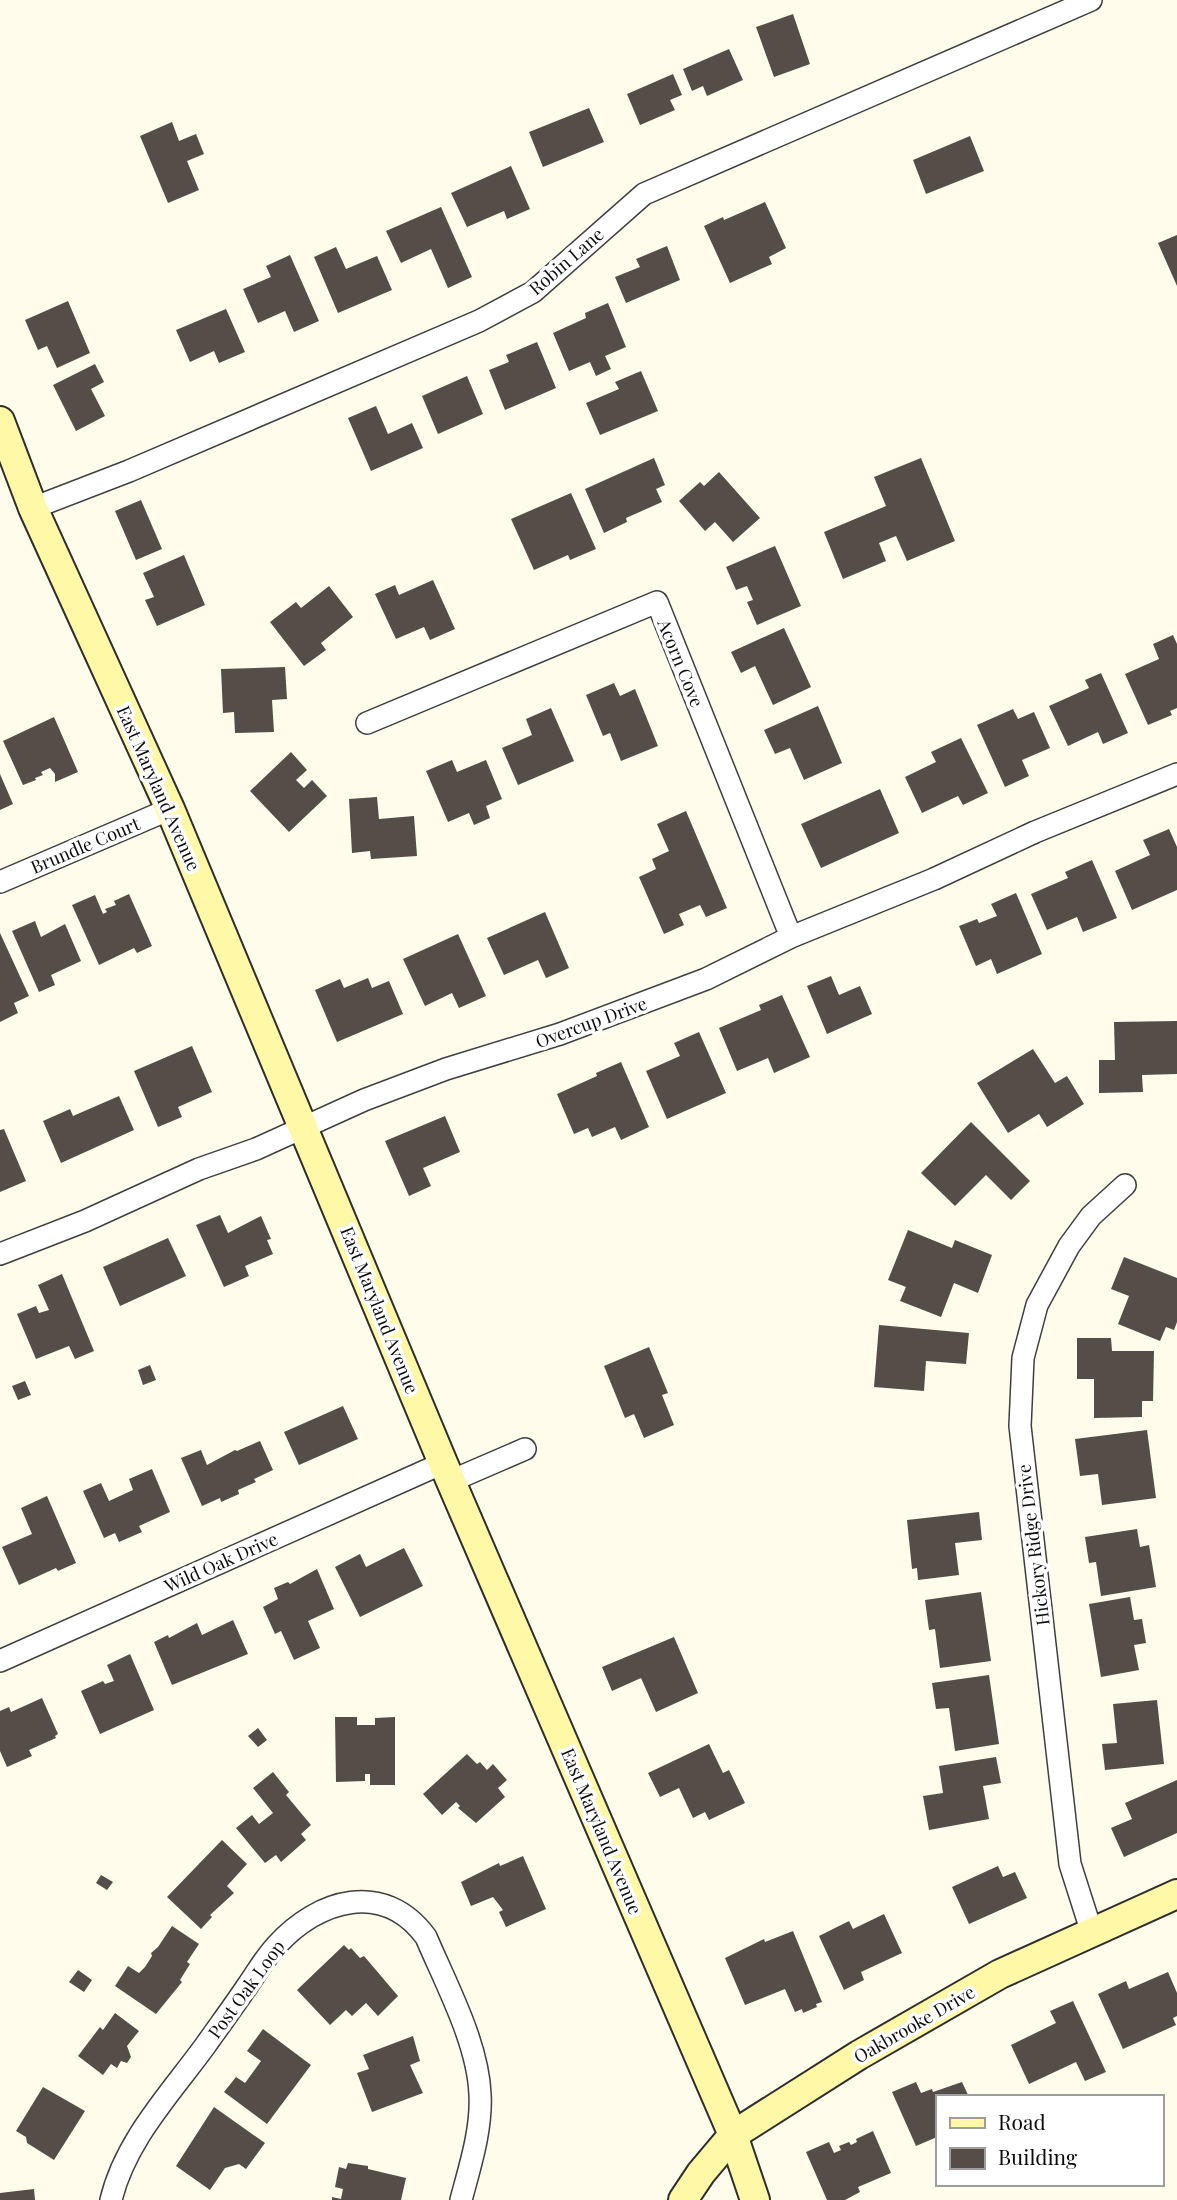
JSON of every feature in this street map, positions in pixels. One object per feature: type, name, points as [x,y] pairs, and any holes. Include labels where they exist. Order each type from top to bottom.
[{"type":"street","name":"Robin Lane","points":[[33,508],[130,471],[479,321],[533,292],[644,194],[1091,0]]},
{"type":"street","name":"East Maryland Avenue","points":[[0,421],[33,508],[170,809],[447,1472],[733,2135],[755,2200]]},
{"type":"street","name":"Acorn Cove","points":[[367,723],[657,602],[790,937]]},
{"type":"street","name":"Overcup Drive","points":[[0,1255],[85,1221],[199,1169],[256,1149],[364,1100],[446,1069],[642,1004],[706,979],[790,937],[934,879],[1035,832],[1177,774]]},
{"type":"street","name":"Brundle Court","points":[[0,882],[170,809]]},
{"type":"street","name":"Hickory Ridge Drive","points":[[1092,1933],[1070,1864],[1024,1479],[1020,1412],[1023,1358],[1037,1306],[1069,1246],[1091,1216],[1125,1185]]},
{"type":"street","name":"Wild Oak Drive","points":[[0,1661],[447,1472],[525,1449]]},
{"type":"street","name":"Oakbrooke Drive","points":[[683,2200],[701,2173],[733,2135],[859,2055],[1000,1974],[1177,1894]]},
{"type":"street","name":"Post Oak Loop","points":[[111,2200],[131,2148],[274,1947],[306,1920],[324,1910],[365,1900],[380,1902],[400,1911],[417,1925],[426,1937],[475,2054],[480,2095],[473,2154],[461,2200]]},
{"type":"building","points":[[793,14],[810,64],[774,77],[756,27]]},
{"type":"building","points":[[729,49],[743,80],[707,96],[703,86],[692,91],[683,69]]},
{"type":"building","points":[[673,74],[682,95],[670,100],[675,110],[640,125],[627,94]]},
{"type":"building","points":[[589,108],[604,142],[543,167],[529,132]]},
{"type":"building","points":[[172,122],[179,141],[196,134],[204,154],[187,161],[199,190],[168,203],[140,136]]},
{"type":"building","points":[[970,136],[984,171],[926,194],[913,160]]},
{"type":"building","points":[[511,166],[530,209],[507,219],[504,211],[467,227],[451,193]]},
{"type":"building","points":[[765,202],[786,248],[769,257],[772,264],[730,283],[704,226]]},
{"type":"building","points":[[441,207],[472,277],[448,288],[431,249],[401,263],[386,231]]},
{"type":"building","points":[[1177,235],[1177,286],[1158,243]]},
{"type":"building","points":[[667,246],[680,280],[626,303],[615,277],[640,267],[636,259]]},
{"type":"building","points":[[336,247],[346,269],[377,256],[392,290],[338,313],[314,257]]},
{"type":"building","points":[[290,255],[319,321],[294,332],[285,311],[258,323],[243,289],[271,277],[266,266]]},
{"type":"building","points":[[68,301],[90,353],[57,368],[47,346],[38,350],[25,320]]},
{"type":"building","points":[[608,303],[626,347],[605,356],[611,369],[596,376],[590,362],[569,371],[553,333],[586,318],[585,313]]},
{"type":"building","points":[[226,309],[245,352],[219,363],[214,351],[190,362],[176,330]]},
{"type":"building","points":[[537,342],[556,388],[505,410],[489,370],[509,362],[506,355]]},
{"type":"building","points":[[95,364],[104,382],[91,389],[105,416],[76,431],[53,385]]},
{"type":"building","points":[[641,371],[658,411],[600,435],[586,403],[619,389],[615,382]]},
{"type":"building","points":[[467,376],[483,414],[438,434],[422,396]]},
{"type":"building","points":[[376,406],[388,434],[412,423],[423,448],[371,471],[348,418]]},
{"type":"building","points":[[654,458],[665,485],[656,489],[662,502],[626,518],[627,522],[604,533],[585,489]]},
{"type":"building","points":[[921,458],[955,541],[907,561],[896,536],[879,543],[886,561],[843,579],[824,532],[886,506],[874,477]]},
{"type":"building","points":[[719,472],[760,518],[733,542],[715,522],[705,531],[679,501],[700,482],[704,486]]},
{"type":"building","points":[[571,493],[596,549],[570,560],[568,555],[534,570],[511,519]]},
{"type":"building","points":[[141,500],[162,549],[136,560],[115,511]]},
{"type":"building","points":[[775,546],[801,606],[757,625],[747,602],[753,600],[747,586],[736,590],[726,567]]},
{"type":"building","points":[[184,555],[205,605],[157,626],[145,600],[154,597],[143,573]]},
{"type":"building","points":[[433,580],[455,629],[430,640],[424,627],[396,639],[375,594],[395,585],[399,595]]},
{"type":"building","points":[[329,586],[353,617],[321,643],[326,650],[304,666],[270,622],[296,602],[301,608]]},
{"type":"building","points":[[784,628],[811,687],[773,705],[755,666],[741,673],[731,652]]},
{"type":"building","points":[[1173,635],[1177,644],[1177,708],[1170,711],[1172,715],[1148,725],[1125,674],[1159,659],[1153,644]]},
{"type":"building","points":[[285,667],[287,699],[272,700],[274,732],[235,733],[234,712],[223,713],[221,669]]},
{"type":"building","points":[[1101,673],[1128,733],[1103,744],[1098,732],[1068,746],[1049,706],[1089,688],[1085,680]]},
{"type":"building","points":[[614,683],[620,696],[635,689],[658,746],[621,761],[610,733],[603,736],[586,695]]},
{"type":"building","points":[[818,706],[842,763],[804,780],[790,748],[775,754],[764,730]]},
{"type":"building","points":[[551,708],[574,761],[518,785],[502,748],[532,735],[526,719]]},
{"type":"building","points":[[1013,709],[1018,719],[1034,712],[1050,748],[1022,760],[1029,776],[1005,787],[977,725]]},
{"type":"building","points":[[54,717],[78,772],[55,782],[55,774],[50,768],[41,772],[43,775],[35,778],[36,780],[23,785],[3,741]]},
{"type":"building","points":[[961,738],[988,793],[963,805],[958,796],[922,813],[905,777],[936,762],[931,752]]},
{"type":"building","points":[[291,752],[307,770],[296,780],[304,788],[312,780],[327,796],[289,832],[250,791]]},
{"type":"building","points":[[452,760],[457,772],[486,760],[502,799],[486,806],[490,818],[474,825],[469,813],[448,822],[426,771]]},
{"type":"building","points":[[0,774],[13,804],[0,810]]},
{"type":"building","points":[[880,789],[899,833],[821,868],[801,824]]},
{"type":"building","points":[[377,797],[379,819],[414,816],[417,856],[371,859],[370,851],[352,853],[349,799]]},
{"type":"building","points":[[686,811],[727,908],[706,917],[700,905],[679,914],[684,925],[664,934],[639,877],[656,869],[652,859],[669,851],[657,824]]},
{"type":"building","points":[[1169,829],[1177,847],[1177,890],[1132,910],[1115,871],[1150,855],[1143,840]]},
{"type":"building","points":[[1092,860],[1117,918],[1083,932],[1077,917],[1047,930],[1031,894],[1068,878],[1065,872]]},
{"type":"building","points":[[1016,893],[1042,954],[997,974],[991,959],[976,966],[959,926],[977,919],[979,923],[997,916],[991,904]]},
{"type":"building","points":[[129,894],[152,946],[137,953],[134,948],[99,965],[72,905],[95,895],[103,914],[107,912],[105,909],[116,905],[114,901]]},
{"type":"building","points":[[545,912],[569,968],[546,978],[538,960],[504,975],[487,938]]},
{"type":"building","points":[[35,921],[41,937],[65,924],[81,961],[51,975],[55,985],[39,992],[12,931]]},
{"type":"building","points":[[0,933],[29,996],[14,1003],[18,1013],[0,1022]]},
{"type":"building","points":[[458,934],[486,996],[459,1008],[452,993],[425,1006],[403,959]]},
{"type":"building","points":[[831,976],[839,995],[860,986],[872,1014],[827,1034],[807,986]]},
{"type":"building","points":[[368,978],[372,988],[389,981],[403,1014],[337,1042],[315,990],[340,979],[344,988]]},
{"type":"building","points":[[782,995],[810,1057],[774,1073],[768,1058],[737,1071],[719,1028],[761,1010],[759,1005]]},
{"type":"building","points":[[1177,1021],[1177,1074],[1142,1075],[1143,1092],[1099,1093],[1099,1060],[1115,1060],[1114,1022]]},
{"type":"building","points":[[699,1032],[726,1093],[667,1119],[646,1071],[680,1056],[674,1043]]},
{"type":"building","points":[[192,1046],[212,1092],[178,1107],[182,1117],[158,1127],[134,1071]]},
{"type":"building","points":[[1033,1049],[1055,1083],[1067,1076],[1084,1104],[1047,1127],[1039,1114],[1008,1133],[977,1083]]},
{"type":"building","points":[[621,1062],[649,1127],[621,1140],[615,1127],[592,1137],[588,1128],[574,1134],[557,1094]]},
{"type":"building","points":[[119,1096],[134,1130],[61,1163],[43,1121],[70,1109],[73,1116]]},
{"type":"building","points":[[445,1116],[460,1152],[423,1168],[431,1186],[409,1196],[385,1141]]},
{"type":"building","points":[[971,1122],[1030,1181],[1011,1200],[986,1175],[955,1206],[921,1173]]},
{"type":"building","points":[[4,1129],[26,1181],[0,1192],[0,1130]]},
{"type":"building","points":[[220,1215],[228,1233],[261,1216],[271,1239],[267,1240],[273,1254],[245,1266],[249,1276],[224,1287],[196,1225]]},
{"type":"building","points":[[908,1230],[952,1248],[955,1240],[992,1255],[978,1293],[954,1283],[941,1317],[900,1301],[906,1287],[888,1280]]},
{"type":"building","points":[[168,1238],[186,1276],[120,1306],[103,1267]]},
{"type":"building","points":[[1124,1257],[1177,1278],[1177,1322],[1174,1330],[1166,1327],[1160,1341],[1118,1324],[1129,1296],[1111,1289]]},
{"type":"building","points":[[62,1274],[94,1351],[75,1359],[69,1346],[36,1359],[17,1314],[36,1306],[39,1313],[49,1310],[38,1285]]},
{"type":"building","points":[[879,1325],[969,1333],[966,1364],[926,1361],[924,1391],[874,1387]]},
{"type":"building","points":[[1077,1338],[1111,1338],[1112,1351],[1154,1351],[1153,1401],[1142,1401],[1142,1417],[1094,1418],[1094,1379],[1077,1379]]},
{"type":"building","points":[[649,1347],[668,1393],[662,1395],[674,1425],[644,1438],[634,1414],[625,1418],[604,1366]]},
{"type":"building","points":[[150,1365],[156,1380],[143,1385],[138,1370]]},
{"type":"building","points":[[25,1381],[31,1395],[18,1400],[12,1386]]},
{"type":"building","points":[[343,1406],[358,1439],[299,1465],[284,1432]]},
{"type":"building","points":[[1147,1430],[1156,1498],[1102,1505],[1098,1474],[1080,1476],[1075,1439]]},
{"type":"building","points":[[260,1441],[273,1470],[238,1490],[239,1494],[202,1506],[181,1458],[201,1450],[207,1465],[235,1450]]},
{"type":"building","points":[[152,1469],[170,1512],[139,1526],[142,1532],[119,1542],[115,1533],[104,1538],[83,1491],[101,1483],[109,1501],[133,1490],[129,1479]]},
{"type":"building","points":[[47,1496],[76,1563],[58,1571],[56,1568],[19,1585],[2,1547],[32,1534],[21,1508]]},
{"type":"building","points":[[979,1512],[982,1540],[955,1543],[959,1575],[918,1580],[917,1568],[912,1569],[907,1520]]},
{"type":"building","points":[[1137,1529],[1140,1547],[1149,1545],[1156,1587],[1101,1596],[1096,1562],[1089,1563],[1085,1537]]},
{"type":"building","points":[[404,1548],[423,1586],[360,1617],[335,1567],[360,1554],[366,1567]]},
{"type":"building","points":[[317,1569],[334,1609],[308,1621],[320,1648],[294,1660],[281,1631],[275,1634],[263,1607],[278,1599],[274,1588],[288,1582],[290,1584]]},
{"type":"building","points":[[981,1592],[991,1661],[940,1668],[935,1629],[929,1630],[925,1600]]},
{"type":"building","points":[[1130,1597],[1134,1620],[1142,1619],[1146,1643],[1134,1645],[1139,1670],[1101,1677],[1089,1604]]},
{"type":"building","points":[[233,1620],[248,1654],[172,1685],[154,1642],[168,1635],[169,1638],[197,1623],[202,1635]]},
{"type":"building","points":[[674,1637],[698,1693],[656,1712],[641,1678],[612,1691],[602,1667]]},
{"type":"building","points":[[130,1654],[154,1710],[100,1734],[81,1691],[103,1681],[105,1684],[114,1681],[107,1665]]},
{"type":"building","points":[[989,1675],[999,1744],[955,1751],[949,1708],[936,1709],[932,1683]]},
{"type":"building","points":[[42,1698],[58,1734],[56,1738],[29,1750],[32,1756],[7,1767],[0,1751],[0,1711],[9,1707],[11,1712]]},
{"type":"building","points":[[1157,1700],[1164,1764],[1105,1770],[1102,1744],[1117,1743],[1113,1704]]},
{"type":"building","points":[[335,1717],[357,1717],[357,1725],[375,1725],[375,1718],[395,1717],[395,1785],[370,1785],[370,1774],[365,1774],[365,1781],[336,1782]]},
{"type":"building","points":[[258,1728],[267,1740],[258,1747],[248,1736]]},
{"type":"building","points":[[709,1744],[723,1773],[729,1770],[745,1803],[709,1820],[705,1812],[693,1818],[679,1788],[660,1797],[648,1773]]},
{"type":"building","points":[[467,1754],[487,1770],[493,1764],[507,1780],[498,1788],[505,1797],[476,1823],[458,1808],[460,1806],[456,1802],[442,1815],[423,1794]]},
{"type":"building","points":[[996,1757],[1001,1783],[983,1786],[989,1819],[929,1830],[923,1796],[943,1793],[939,1766]]},
{"type":"building","points":[[273,1772],[289,1792],[286,1795],[311,1825],[301,1834],[306,1840],[281,1862],[276,1855],[265,1863],[236,1828],[252,1815],[259,1824],[273,1813],[253,1788]]},
{"type":"building","points":[[1177,1780],[1177,1833],[1124,1857],[1111,1828],[1132,1819],[1125,1803]]},
{"type":"building","points":[[222,1840],[247,1864],[227,1886],[234,1893],[210,1915],[212,1917],[201,1929],[167,1897]]},
{"type":"building","points":[[523,1856],[546,1909],[506,1927],[499,1912],[503,1910],[493,1897],[471,1906],[461,1882],[499,1863],[500,1866]]},
{"type":"building","points":[[998,1866],[1003,1877],[1015,1872],[1027,1898],[969,1924],[952,1887]]},
{"type":"building","points":[[101,1875],[113,1882],[107,1890],[96,1883]]},
{"type":"building","points":[[884,1914],[902,1953],[861,1972],[864,1980],[844,1990],[819,1936],[849,1921],[853,1929]]},
{"type":"building","points":[[172,1926],[199,1944],[187,1962],[190,1964],[180,1980],[182,1982],[156,2014],[115,1986],[128,1966],[139,1973],[145,1967],[152,1956],[151,1953]]},
{"type":"building","points":[[793,1931],[822,2002],[803,2013],[802,2009],[795,2012],[785,1989],[745,2005],[725,1958],[764,1939],[765,1942]]},
{"type":"building","points":[[344,1945],[360,1958],[364,1956],[398,1996],[378,2016],[366,2003],[352,2016],[346,2010],[330,2025],[297,1990]]},
{"type":"building","points":[[78,1970],[92,1980],[84,1992],[69,1982]]},
{"type":"building","points":[[1168,1972],[1177,1993],[1177,2016],[1173,2018],[1176,2025],[1123,2049],[1098,1994],[1126,1981],[1129,1989]]},
{"type":"building","points":[[1073,2001],[1106,2072],[1085,2081],[1076,2062],[1029,2084],[1011,2045],[1056,2023],[1050,2011]]},
{"type":"building","points":[[115,2013],[139,2031],[127,2046],[131,2057],[127,2063],[121,2061],[117,2068],[111,2064],[103,2075],[78,2056],[100,2027],[103,2030]]},
{"type":"building","points":[[263,2029],[311,2065],[267,2124],[224,2092],[236,2077],[245,2083],[261,2061],[247,2051]]},
{"type":"building","points":[[413,2036],[420,2061],[410,2065],[423,2093],[372,2112],[357,2073],[369,2069],[363,2055]]},
{"type":"building","points":[[916,2082],[921,2093],[932,2089],[933,2092],[962,2082],[968,2095],[936,2095],[936,2137],[916,2146],[892,2092]]},
{"type":"building","points":[[43,2087],[85,2111],[54,2160],[27,2143],[26,2137],[16,2131]]},
{"type":"building","points":[[214,2107],[265,2143],[246,2169],[239,2164],[225,2168],[210,2190],[176,2166]]},
{"type":"building","points":[[873,2131],[891,2173],[858,2187],[860,2192],[845,2200],[827,2200],[806,2152],[829,2142],[834,2153],[841,2150],[839,2146],[849,2142],[851,2145],[857,2142],[856,2139]]},
{"type":"building","points":[[348,2163],[368,2166],[368,2169],[406,2178],[401,2200],[332,2200],[332,2197],[341,2199],[343,2189],[335,2187],[339,2167],[346,2169]]},
{"type":"building","points":[[34,2189],[35,2200],[0,2200],[0,2193]]}]
